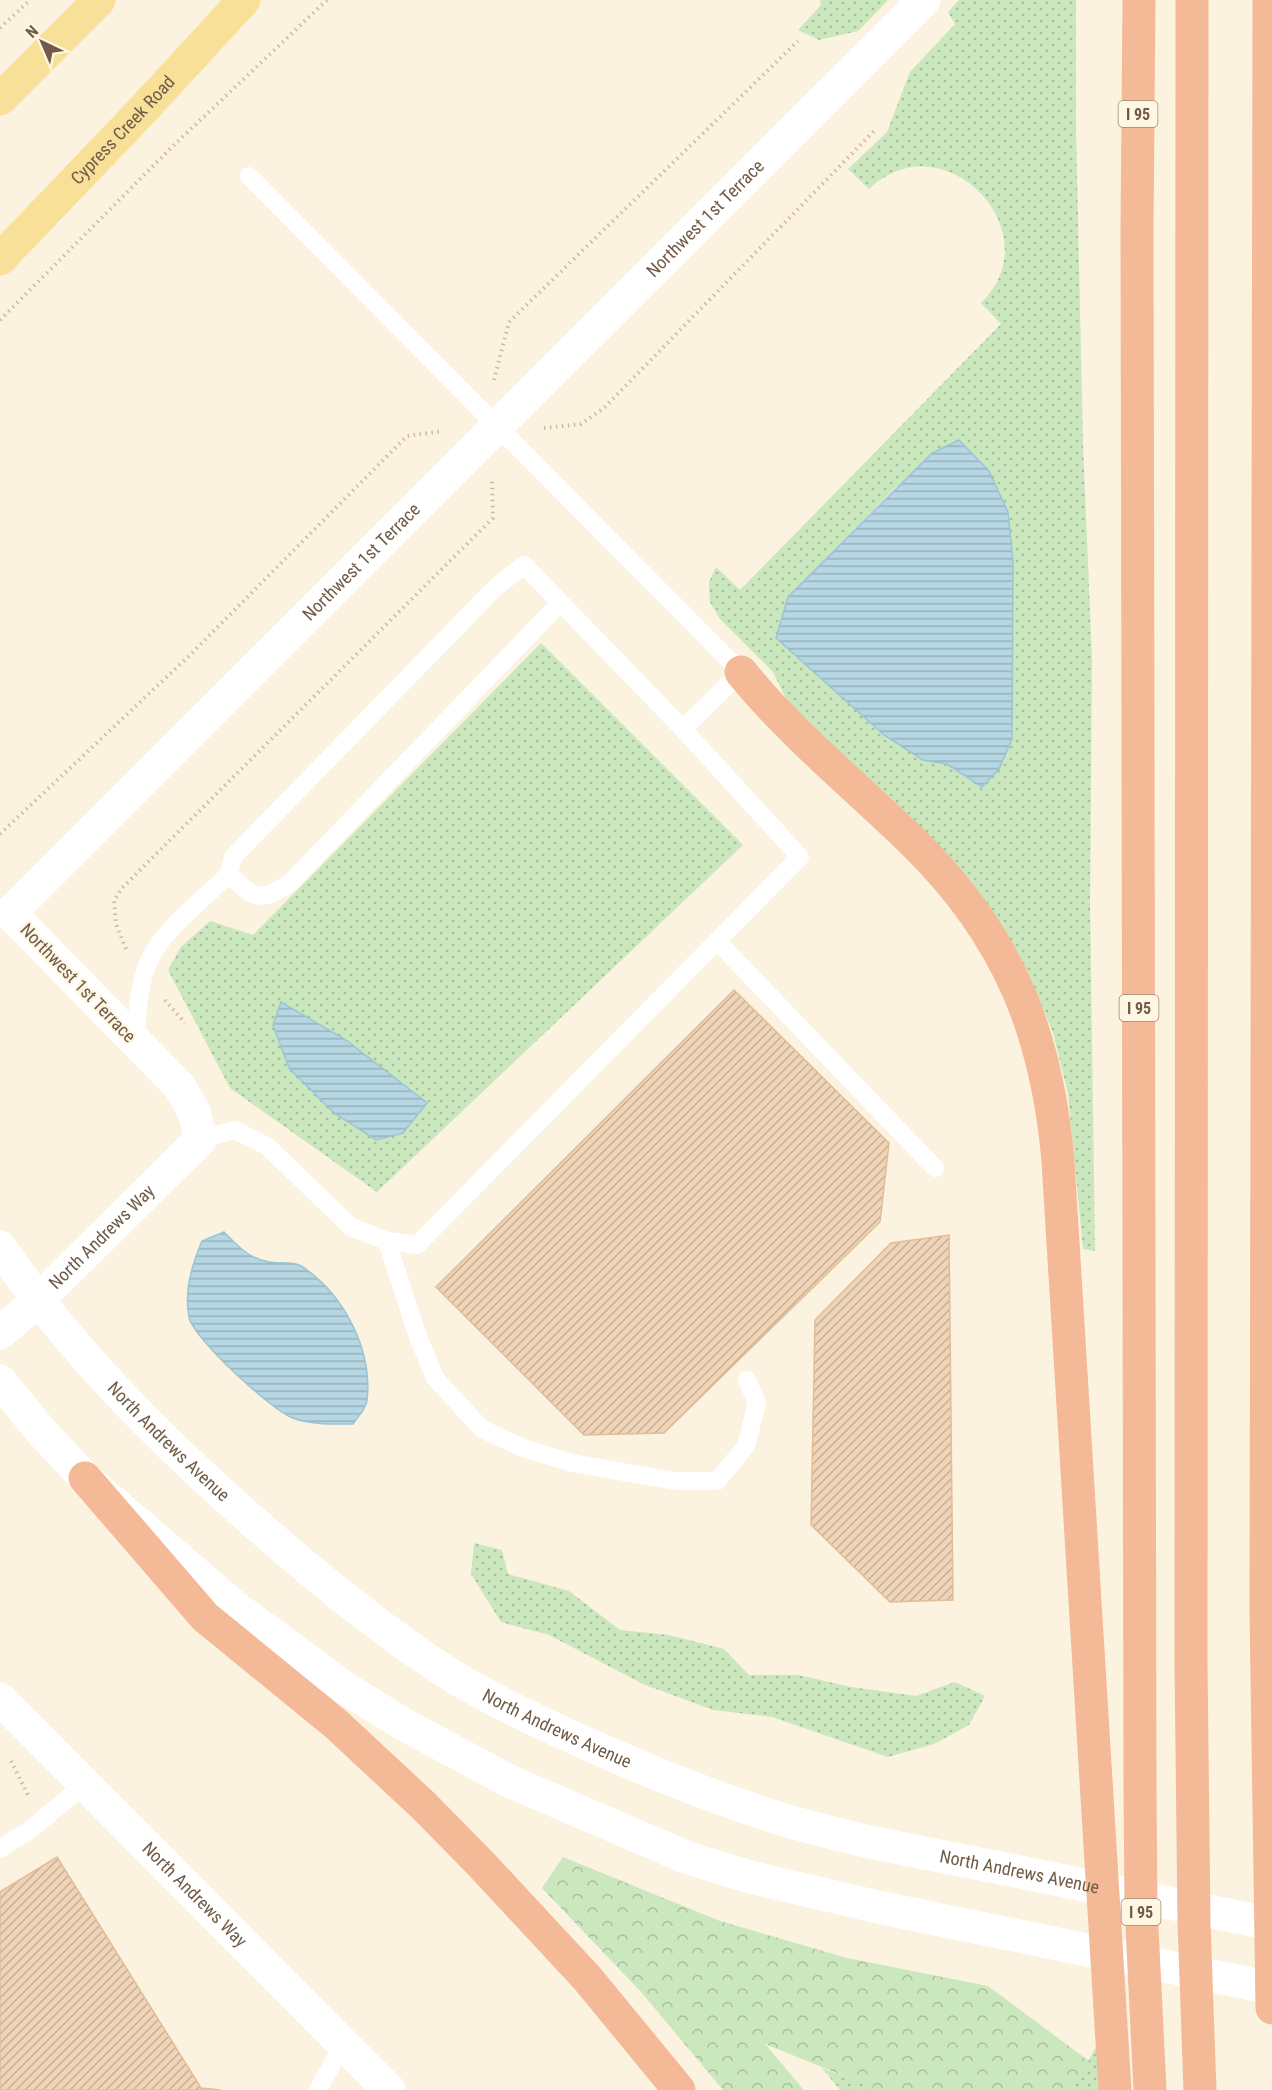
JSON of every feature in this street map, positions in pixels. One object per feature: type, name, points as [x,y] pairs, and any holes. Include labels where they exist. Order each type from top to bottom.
[{"type":"highway","name":"I 95","points":[[1139,0],[1137,240],[1140,1788],[1141,1907],[1150,2090]]},
{"type":"highway","points":[[1192,0],[1191,1674],[1194,1923],[1200,2090]]},
{"type":"highway","points":[[1269,0],[1266,1610],[1272,2008]]},
{"type":"highway","points":[[741,672],[770,707],[915,844],[958,891],[999,951],[1015,981],[1045,1067],[1058,1161],[1114,2090]]},
{"type":"highway","points":[[85,1478],[205,1617],[336,1724],[482,1864],[587,1978],[680,2090]]},
{"type":"main road","points":[[0,99],[99,0]]},
{"type":"main road","name":"Cypress Creek Road","points":[[0,259],[244,0]]},
{"type":"main road","name":"Northwest 1st Terrace","points":[[201,1139],[194,1112],[180,1088],[5,909],[924,0]]},
{"type":"main road","name":"North Andrews Way","points":[[0,1333],[38,1300],[201,1139]]},
{"type":"main road","name":"North Andrews Avenue","points":[[0,1247],[38,1300],[140,1414],[250,1520],[317,1577],[453,1676],[514,1710],[646,1771],[717,1798],[851,1838],[1272,1924]]},
{"type":"main road","points":[[0,1381],[40,1431],[85,1478],[235,1607],[313,1664],[403,1724],[509,1781],[687,1858],[817,1894],[1030,1940],[1272,1988]]},
{"type":"main road","name":"North Andrews Way","points":[[0,1699],[389,2090]]},
{"type":"lane","points":[[249,176],[741,672],[683,729]]},
{"type":"lane","points":[[135,1041],[142,985],[149,960],[172,930],[229,874],[233,857],[495,588],[524,565],[683,729],[800,857],[417,1245],[387,1241],[351,1227],[267,1146],[235,1130],[201,1139]]},
{"type":"lane","points":[[229,874],[240,886],[257,896],[271,896],[291,882],[560,603]]},
{"type":"lane","points":[[717,941],[935,1168]]},
{"type":"lane","points":[[387,1241],[417,1337],[435,1378],[483,1430],[523,1448],[572,1463],[675,1481],[717,1481],[746,1446],[757,1403],[747,1380]]},
{"type":"lane","points":[[0,1849],[32,1829],[85,1784]]},
{"type":"lane","points":[[318,2090],[343,2044]]},
{"type":"path","points":[[0,28],[30,0]]},
{"type":"path","points":[[0,320],[172,147],[327,0]]},
{"type":"path","points":[[494,381],[509,322],[798,41]]},
{"type":"path","points":[[537,428],[581,424],[604,408],[874,131]]},
{"type":"path","points":[[0,834],[189,656],[407,436],[442,430]]},
{"type":"path","points":[[130,959],[116,924],[114,901],[122,888],[493,518],[492,480]]},
{"type":"path","points":[[161,991],[166,1002],[185,1023]]},
{"type":"path","points":[[6,1756],[33,1805]]},
{"type":"green space","points":[[820,0],[888,0],[858,31],[819,40],[798,30],[821,5]]},
{"type":"green space","points":[[959,0],[1076,0],[1076,129],[1083,444],[1092,660],[1090,904],[1095,1251],[1083,1249],[1068,1094],[1053,1033],[1028,972],[999,921],[959,868],[790,707],[773,672],[720,619],[710,602],[709,582],[716,567],[740,590],[1001,324],[981,303],[1000,275],[1005,245],[997,217],[980,193],[956,175],[928,167],[898,171],[869,189],[848,169],[887,132],[910,72],[955,24],[948,12]],"holes":[[[897,486],[982,787],[947,764],[923,760],[884,735],[776,638],[788,597]]]},
{"type":"green space","points":[[541,643],[743,845],[377,1192],[230,1088],[168,970],[181,947],[210,921],[253,935]]},
{"type":"green space","points":[[474,1543],[502,1550],[508,1574],[569,1591],[620,1630],[669,1635],[724,1649],[749,1675],[798,1675],[851,1687],[916,1696],[955,1682],[985,1696],[969,1725],[934,1744],[888,1757],[772,1717],[713,1710],[643,1684],[549,1635],[501,1622],[471,1574]]},
{"type":"green space","points":[[563,1857],[720,1921],[847,1958],[988,1986],[1089,2061],[1072,2090],[879,2090],[765,2044],[804,2090],[723,2090],[642,1993],[542,1888]]},
{"type":"green space","points":[[1107,2027],[1113,2090],[1072,2090]]},
{"type":"green space","points":[[822,2068],[881,2090],[840,2090]]},
{"type":"water","points":[[959,440],[989,471],[1008,512],[1013,562],[1012,739],[999,769],[982,787],[947,764],[923,760],[884,735],[776,638],[788,597],[932,453]]},
{"type":"water","points":[[281,1002],[346,1040],[427,1103],[403,1133],[376,1140],[334,1113],[289,1068],[273,1025]]},
{"type":"water","points":[[224,1232],[255,1258],[301,1266],[330,1291],[342,1307],[360,1343],[368,1381],[366,1404],[353,1424],[307,1422],[283,1413],[235,1373],[204,1341],[194,1327],[189,1317],[188,1298],[195,1259],[202,1241]]},
{"type":"building","points":[[734,990],[889,1143],[880,1222],[664,1433],[584,1435],[436,1287]]},
{"type":"building","points":[[949,1235],[953,1600],[890,1602],[811,1525],[815,1320],[891,1243]]},
{"type":"building","points":[[57,1857],[201,2088],[221,2090],[0,2090],[0,1892]]}]
